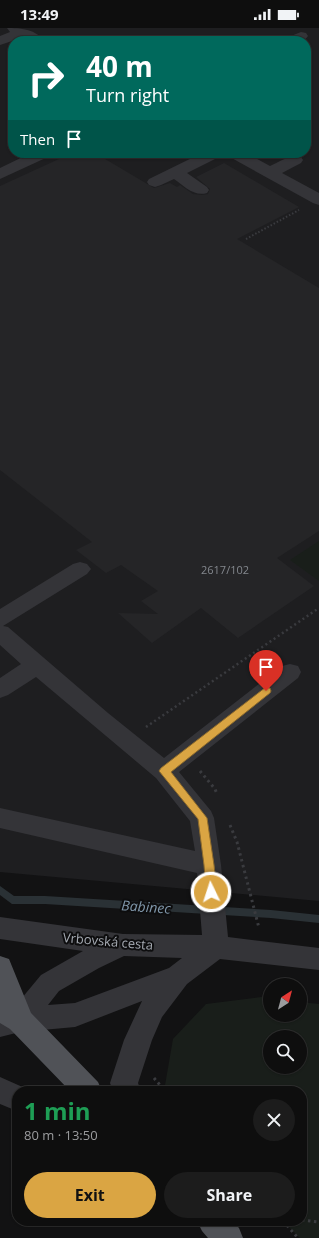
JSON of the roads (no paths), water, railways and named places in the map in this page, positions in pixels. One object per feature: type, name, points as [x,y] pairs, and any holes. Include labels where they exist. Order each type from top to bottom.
[{"type":"main road","points":[[0,967],[7,1018],[82,1086]]},
{"type":"main road","points":[[217,1226],[228,1238]]},
{"type":"street","points":[[8,36],[18,30],[28,36]]},
{"type":"street","points":[[0,157],[16,166]]},
{"type":"street","points":[[0,174],[33,158]]},
{"type":"street","points":[[155,182],[204,158]]},
{"type":"street","points":[[243,158],[319,200]]},
{"type":"street","points":[[270,173],[295,160]]},
{"type":"street","points":[[175,172],[201,190]]},
{"type":"street","points":[[0,619],[80,569]]},
{"type":"street","points":[[0,633],[164,771],[202,818],[209,865],[216,947],[178,976],[152,1009],[138,1040],[124,1083],[125,1086]]},
{"type":"street","points":[[0,689],[38,665]]},
{"type":"street","points":[[164,771],[290,672]]},
{"type":"street","points":[[0,818],[209,865]]},
{"type":"street","name":"Vrbovská cesta","points":[[0,928],[123,945],[216,947],[319,959]]},
{"type":"street","points":[[7,1018],[50,983],[90,960],[123,945]]},
{"type":"street","points":[[7,1018],[76,1015],[178,976]]},
{"type":"street","points":[[0,1090],[12,1096]]},
{"type":"waterway","name":"Babinec","points":[[0,890],[12,900],[45,900],[271,914],[319,919]]}]
